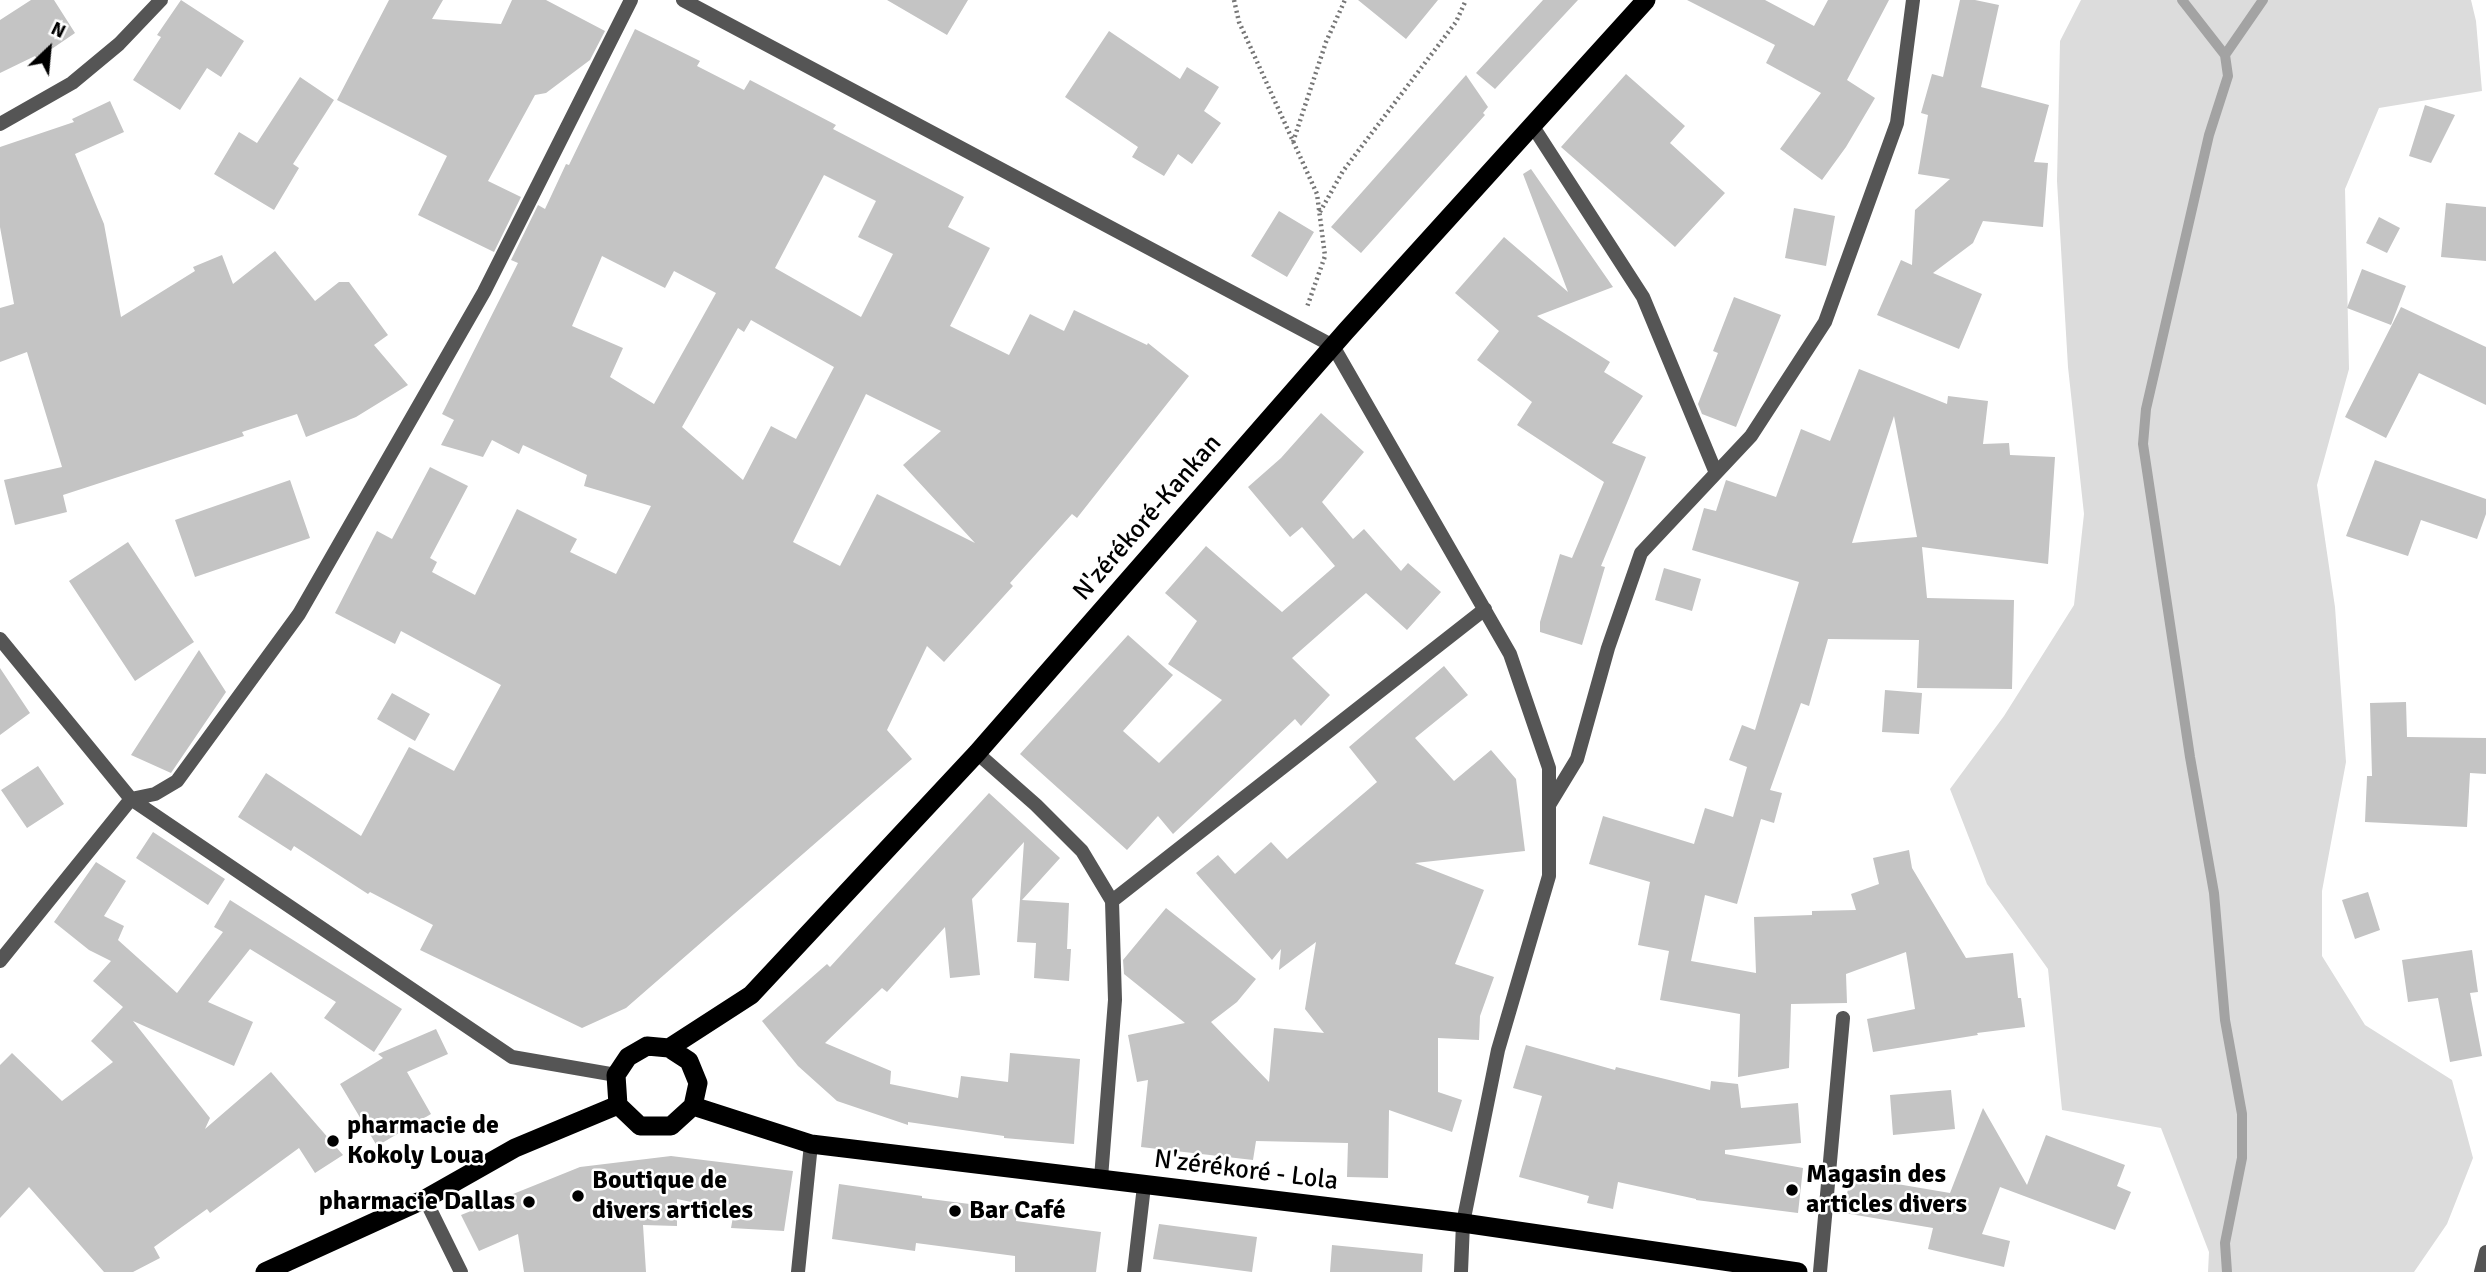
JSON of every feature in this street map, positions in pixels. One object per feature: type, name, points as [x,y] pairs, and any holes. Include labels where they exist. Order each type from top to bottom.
[{"type":"highway","name":"N'zérékoré-Kankan","points":[[669,1048],[751,995],[977,753],[1333,346],[1646,0]]},
{"type":"highway","points":[[647,1046],[669,1048],[689,1061],[698,1083],[693,1106],[671,1126],[640,1126],[618,1105],[616,1075],[628,1057],[647,1046]]},
{"type":"highway","points":[[265,1272],[425,1199],[515,1148],[618,1105]]},
{"type":"highway","name":"N'zérékoré - Lola","points":[[693,1106],[811,1144],[1463,1223],[1797,1272]]},
{"type":"street","points":[[0,124],[72,83],[119,44],[161,0]]},
{"type":"street","points":[[0,961],[131,799],[155,794],[177,782],[299,614],[484,292],[631,0]]},
{"type":"street","points":[[683,0],[1333,346],[1510,654],[1549,768],[1549,876],[1498,1050],[1463,1223],[1461,1272]]},
{"type":"street","points":[[1548,806],[1577,759],[1608,648],[1641,553],[1751,436],[1825,322],[1897,122],[1913,0]]},
{"type":"street","points":[[1532,125],[1643,297],[1716,473]]},
{"type":"street","points":[[1112,901],[1485,609]]},
{"type":"street","points":[[0,639],[131,799],[512,1057],[616,1075]]},
{"type":"street","points":[[977,753],[1036,805],[1082,851],[1112,901],[1115,1000],[1101,1178]]},
{"type":"street","points":[[1820,1272],[1843,1018]]},
{"type":"street","points":[[798,1272],[811,1144]]},
{"type":"street","points":[[1134,1272],[1144,1186]]},
{"type":"street","points":[[425,1199],[461,1272]]},
{"type":"street","points":[[2481,1272],[2486,1252]]},
{"type":"path","points":[[1234,0],[1239,22],[1317,194],[1325,256],[1300,328]]},
{"type":"path","points":[[1293,142],[1326,42],[1345,0]]},
{"type":"path","points":[[1319,214],[1343,171],[1456,22],[1466,0]]},
{"type":"shaded area","points":[[2081,0],[2471,0],[2476,21],[2482,91],[2379,108],[2345,189],[2349,369],[2317,485],[2335,607],[2346,762],[2322,891],[2322,956],[2365,1025],[2452,1080],[2473,1158],[2447,1224],[2414,1272],[2208,1272],[2209,1252],[2161,1128],[2062,1110],[2048,969],[1987,884],[1950,789],[2004,716],[2074,605],[2084,514],[2068,367],[2057,181],[2060,41]]},
{"type":"building","points":[[31,0],[54,0],[75,33],[37,59],[35,56],[0,73],[0,20]]},
{"type":"building","points":[[181,0],[244,41],[221,77],[207,68],[180,110],[133,80],[161,37],[157,35]]},
{"type":"building","points":[[389,0],[443,0],[432,19],[501,24],[512,0],[546,0],[605,31],[590,60],[546,93],[535,95],[488,181],[521,197],[494,252],[418,215],[447,156],[337,100]]},
{"type":"building","points":[[887,0],[968,0],[947,35]]},
{"type":"building","points":[[1358,0],[1438,0],[1406,39]]},
{"type":"building","points":[[1543,0],[1578,0],[1495,89],[1476,73]]},
{"type":"building","points":[[1687,0],[1765,0],[1814,26],[1828,0],[1889,0],[1847,80],[1875,98],[1846,147],[1822,180],[1780,149],[1821,93],[1766,63],[1775,45]]},
{"type":"building","points":[[1960,0],[1999,5],[1981,87],[2049,105],[2034,162],[2048,163],[2043,227],[1983,221],[1973,243],[1933,273],[1982,294],[1959,349],[1877,315],[1901,260],[1912,265],[1915,210],[1950,179],[1918,174],[1928,115],[1921,113],[1932,74],[1943,77]]},
{"type":"building","points":[[635,29],[700,61],[697,66],[744,90],[750,80],[836,125],[833,129],[964,197],[948,227],[990,248],[950,326],[1009,355],[1030,314],[1064,331],[1074,310],[1147,345],[1148,343],[1189,376],[1077,518],[1072,514],[1010,583],[1013,586],[944,662],[927,646],[887,730],[912,759],[626,1008],[582,1028],[420,950],[433,925],[370,892],[368,894],[294,846],[291,851],[238,817],[266,773],[361,836],[409,747],[454,771],[501,685],[401,631],[395,644],[335,613],[377,531],[392,539],[430,467],[468,486],[430,558],[437,562],[432,572],[475,595],[517,509],[577,539],[570,552],[616,574],[651,506],[584,486],[587,475],[523,445],[519,454],[492,440],[483,457],[441,445],[454,420],[442,414],[518,263],[511,260],[538,205],[545,209],[566,164],[569,165]],"holes":[[[824,175],[876,201],[858,237],[893,254],[861,317],[775,268]],[[602,256],[665,288],[674,271],[716,293],[654,404],[610,377],[623,348],[572,326]],[[751,320],[834,367],[796,439],[771,426],[743,480],[682,427],[738,328],[744,332]],[[866,394],[941,431],[903,465],[975,543],[877,494],[840,566],[793,542]]]},
{"type":"building","points":[[1109,31],[1180,79],[1187,67],[1219,87],[1204,111],[1221,123],[1192,164],[1178,154],[1164,176],[1132,157],[1138,147],[1065,97]]},
{"type":"building","points":[[1626,74],[1685,126],[1670,143],[1725,193],[1675,247],[1561,147]]},
{"type":"building","points":[[1466,75],[1488,107],[1483,113],[1485,115],[1361,253],[1331,227]]},
{"type":"building","points":[[300,77],[334,100],[293,164],[299,168],[274,210],[214,174],[239,132],[257,143]]},
{"type":"building","points":[[110,101],[124,132],[75,154],[104,224],[121,317],[195,271],[193,267],[222,255],[233,284],[275,251],[315,301],[339,282],[349,282],[388,335],[374,345],[408,385],[356,417],[306,437],[297,414],[242,432],[244,436],[63,495],[67,512],[15,525],[4,480],[62,467],[27,352],[0,362],[0,308],[14,304],[0,227],[0,147],[74,122],[72,119]]},
{"type":"building","points":[[2425,105],[2455,115],[2431,163],[2409,156]]},
{"type":"building","points":[[1531,169],[1613,287],[1537,316],[1610,362],[1604,372],[1643,396],[1612,443],[1646,457],[1601,566],[1605,567],[1582,645],[1540,632],[1540,622],[1560,554],[1572,558],[1604,482],[1517,425],[1532,402],[1477,360],[1499,331],[1455,293],[1504,237],[1568,292],[1523,174]]},
{"type":"building","points":[[2446,203],[2486,207],[2486,261],[2441,257]]},
{"type":"building","points":[[1794,208],[1835,216],[1826,266],[1785,258]]},
{"type":"building","points":[[1279,211],[1314,232],[1287,277],[1251,256]]},
{"type":"building","points":[[2379,217],[2400,228],[2387,253],[2366,243]]},
{"type":"building","points":[[2362,269],[2406,286],[2391,325],[2347,308]]},
{"type":"building","points":[[1734,297],[1781,315],[1736,427],[1702,414],[1698,404],[1718,353],[1713,351]]},
{"type":"building","points":[[2401,307],[2486,347],[2486,405],[2419,373],[2386,438],[2345,417]]},
{"type":"building","points":[[1859,369],[1947,404],[1948,396],[1988,401],[1983,444],[2009,443],[2010,455],[2055,457],[2048,564],[1922,547],[1927,598],[2014,600],[2012,689],[1917,688],[1919,640],[1828,639],[1809,706],[1801,703],[1770,790],[1782,793],[1774,823],[1761,819],[1737,904],[1705,895],[1691,961],[1756,973],[1754,917],[1856,910],[1851,894],[1879,884],[1873,858],[1909,850],[1912,868],[1966,958],[2013,953],[2018,998],[2021,998],[2025,1027],[1873,1052],[1867,1019],[1915,1009],[1906,952],[1846,974],[1847,1003],[1791,1004],[1789,1068],[1738,1077],[1740,1014],[1660,1000],[1669,951],[1638,945],[1650,882],[1589,864],[1603,816],[1694,844],[1705,808],[1733,817],[1747,767],[1729,760],[1742,725],[1755,730],[1799,582],[1692,550],[1704,508],[1716,511],[1726,480],[1776,497],[1801,429],[1830,441]],"holes":[[[1894,416],[1917,537],[1852,543]]]},
{"type":"building","points":[[1321,413],[1364,452],[1322,502],[1353,539],[1364,529],[1401,571],[1408,563],[1441,592],[1407,630],[1366,593],[1292,658],[1330,695],[1301,726],[1295,719],[1173,834],[1158,816],[1127,850],[1020,754],[1128,635],[1173,675],[1123,731],[1159,763],[1222,700],[1168,664],[1197,621],[1165,593],[1206,546],[1282,612],[1335,566],[1302,527],[1290,537],[1248,487],[1281,458]]},
{"type":"building","points":[[2375,460],[2486,499],[2486,514],[2477,539],[2421,520],[2408,556],[2346,536]]},
{"type":"building","points":[[290,480],[310,538],[195,577],[175,520]]},
{"type":"building","points":[[128,542],[194,642],[135,681],[69,581]]},
{"type":"building","points":[[1664,568],[1701,579],[1692,611],[1655,600]]},
{"type":"building","points":[[199,650],[226,692],[171,773],[131,755]]},
{"type":"building","points":[[1444,666],[1468,695],[1415,738],[1454,781],[1491,750],[1516,779],[1525,851],[1415,863],[1484,890],[1455,964],[1494,977],[1480,1016],[1479,1040],[1438,1038],[1438,1092],[1462,1100],[1452,1132],[1389,1110],[1388,1178],[1347,1177],[1348,1143],[1256,1141],[1253,1160],[1141,1147],[1148,1080],[1137,1082],[1128,1035],[1185,1023],[1124,974],[1123,960],[1166,908],[1256,979],[1237,1002],[1211,1022],[1269,1082],[1274,1028],[1324,1033],[1305,1009],[1316,942],[1279,970],[1281,949],[1272,960],[1196,873],[1218,855],[1235,874],[1271,842],[1287,859],[1377,782],[1349,747]]},
{"type":"building","points":[[0,668],[30,713],[0,735]]},
{"type":"building","points":[[1885,690],[1922,693],[1919,734],[1882,732]]},
{"type":"building","points":[[392,693],[430,714],[415,741],[377,719]]},
{"type":"building","points":[[2406,702],[2407,737],[2486,738],[2486,774],[2470,773],[2467,827],[2365,822],[2367,776],[2372,776],[2370,703]]},
{"type":"building","points":[[38,766],[64,804],[27,828],[1,790]]},
{"type":"building","points":[[989,793],[1060,858],[1022,900],[1069,903],[1069,981],[1034,978],[1036,943],[1017,942],[1024,842],[972,899],[980,975],[950,978],[945,927],[887,992],[882,988],[825,1043],[891,1071],[890,1084],[958,1098],[961,1076],[1008,1082],[1010,1053],[1080,1059],[1074,1144],[1004,1138],[908,1122],[908,1125],[837,1101],[798,1066],[762,1021],[827,964],[830,967]]},
{"type":"building","points":[[153,832],[225,879],[208,905],[136,858]]},
{"type":"building","points":[[96,862],[126,881],[104,916],[124,926],[118,940],[177,993],[223,932],[214,927],[230,900],[402,1009],[374,1052],[324,1018],[336,1002],[250,949],[208,1002],[253,1022],[234,1066],[133,1021],[210,1118],[205,1129],[271,1072],[343,1155],[315,1173],[299,1148],[210,1213],[207,1209],[154,1247],[160,1258],[133,1272],[104,1272],[29,1187],[0,1218],[0,1065],[12,1053],[62,1101],[113,1062],[91,1041],[123,1007],[93,981],[111,961],[89,950],[54,922]]},
{"type":"building","points":[[2368,892],[2380,930],[2355,939],[2342,900]]},
{"type":"building","points":[[2472,950],[2478,992],[2470,993],[2482,1056],[2450,1062],[2438,998],[2408,1002],[2402,960]]},
{"type":"building","points":[[436,1029],[448,1054],[407,1072],[431,1114],[377,1146],[340,1084],[383,1058],[378,1054]]},
{"type":"building","points":[[1526,1045],[1615,1070],[1616,1067],[1710,1090],[1711,1081],[1738,1084],[1741,1108],[1798,1103],[1801,1143],[1725,1150],[1725,1154],[1803,1168],[1798,1213],[1696,1200],[1618,1182],[1613,1209],[1587,1203],[1589,1196],[1519,1177],[1542,1096],[1513,1088]]},
{"type":"building","points":[[1951,1090],[1955,1129],[1893,1135],[1890,1095]]},
{"type":"building","points":[[1983,1108],[2027,1185],[2046,1135],[2125,1165],[2117,1186],[2131,1192],[2115,1230],[2000,1187],[1982,1234],[2010,1241],[2004,1267],[1928,1249],[1933,1228],[1844,1213],[1850,1176],[1950,1193]]},
{"type":"building","points":[[671,1156],[793,1171],[784,1231],[731,1228],[734,1211],[677,1199],[677,1226],[643,1225],[646,1272],[524,1272],[518,1234],[479,1251],[461,1215],[580,1167]]},
{"type":"building","points":[[839,1184],[1017,1210],[1016,1221],[1101,1232],[1096,1272],[1015,1272],[1015,1256],[916,1243],[915,1251],[832,1239]]},
{"type":"building","points":[[1159,1224],[1257,1237],[1252,1272],[1153,1259]]},
{"type":"building","points":[[1332,1245],[1423,1254],[1422,1272],[1330,1272]]},
{"type":"waterway","points":[[2182,0],[2225,55],[2228,76],[2209,135],[2146,409],[2143,444],[2190,757],[2214,893],[2225,1020],[2242,1114],[2242,1158],[2225,1243],[2227,1272]]},
{"type":"waterway","points":[[2225,55],[2263,0]]},
{"type":"place","name":"pharmacie de Kokoly Loua","points":[[333,1141]]},
{"type":"place","name":"Magasin des articles divers","points":[[1792,1190]]},
{"type":"place","name":"Boutique de divers articles","points":[[578,1196]]},
{"type":"place","name":"pharmacie Dallas","points":[[529,1202]]},
{"type":"place","name":"Bar Café","points":[[955,1211]]}]
